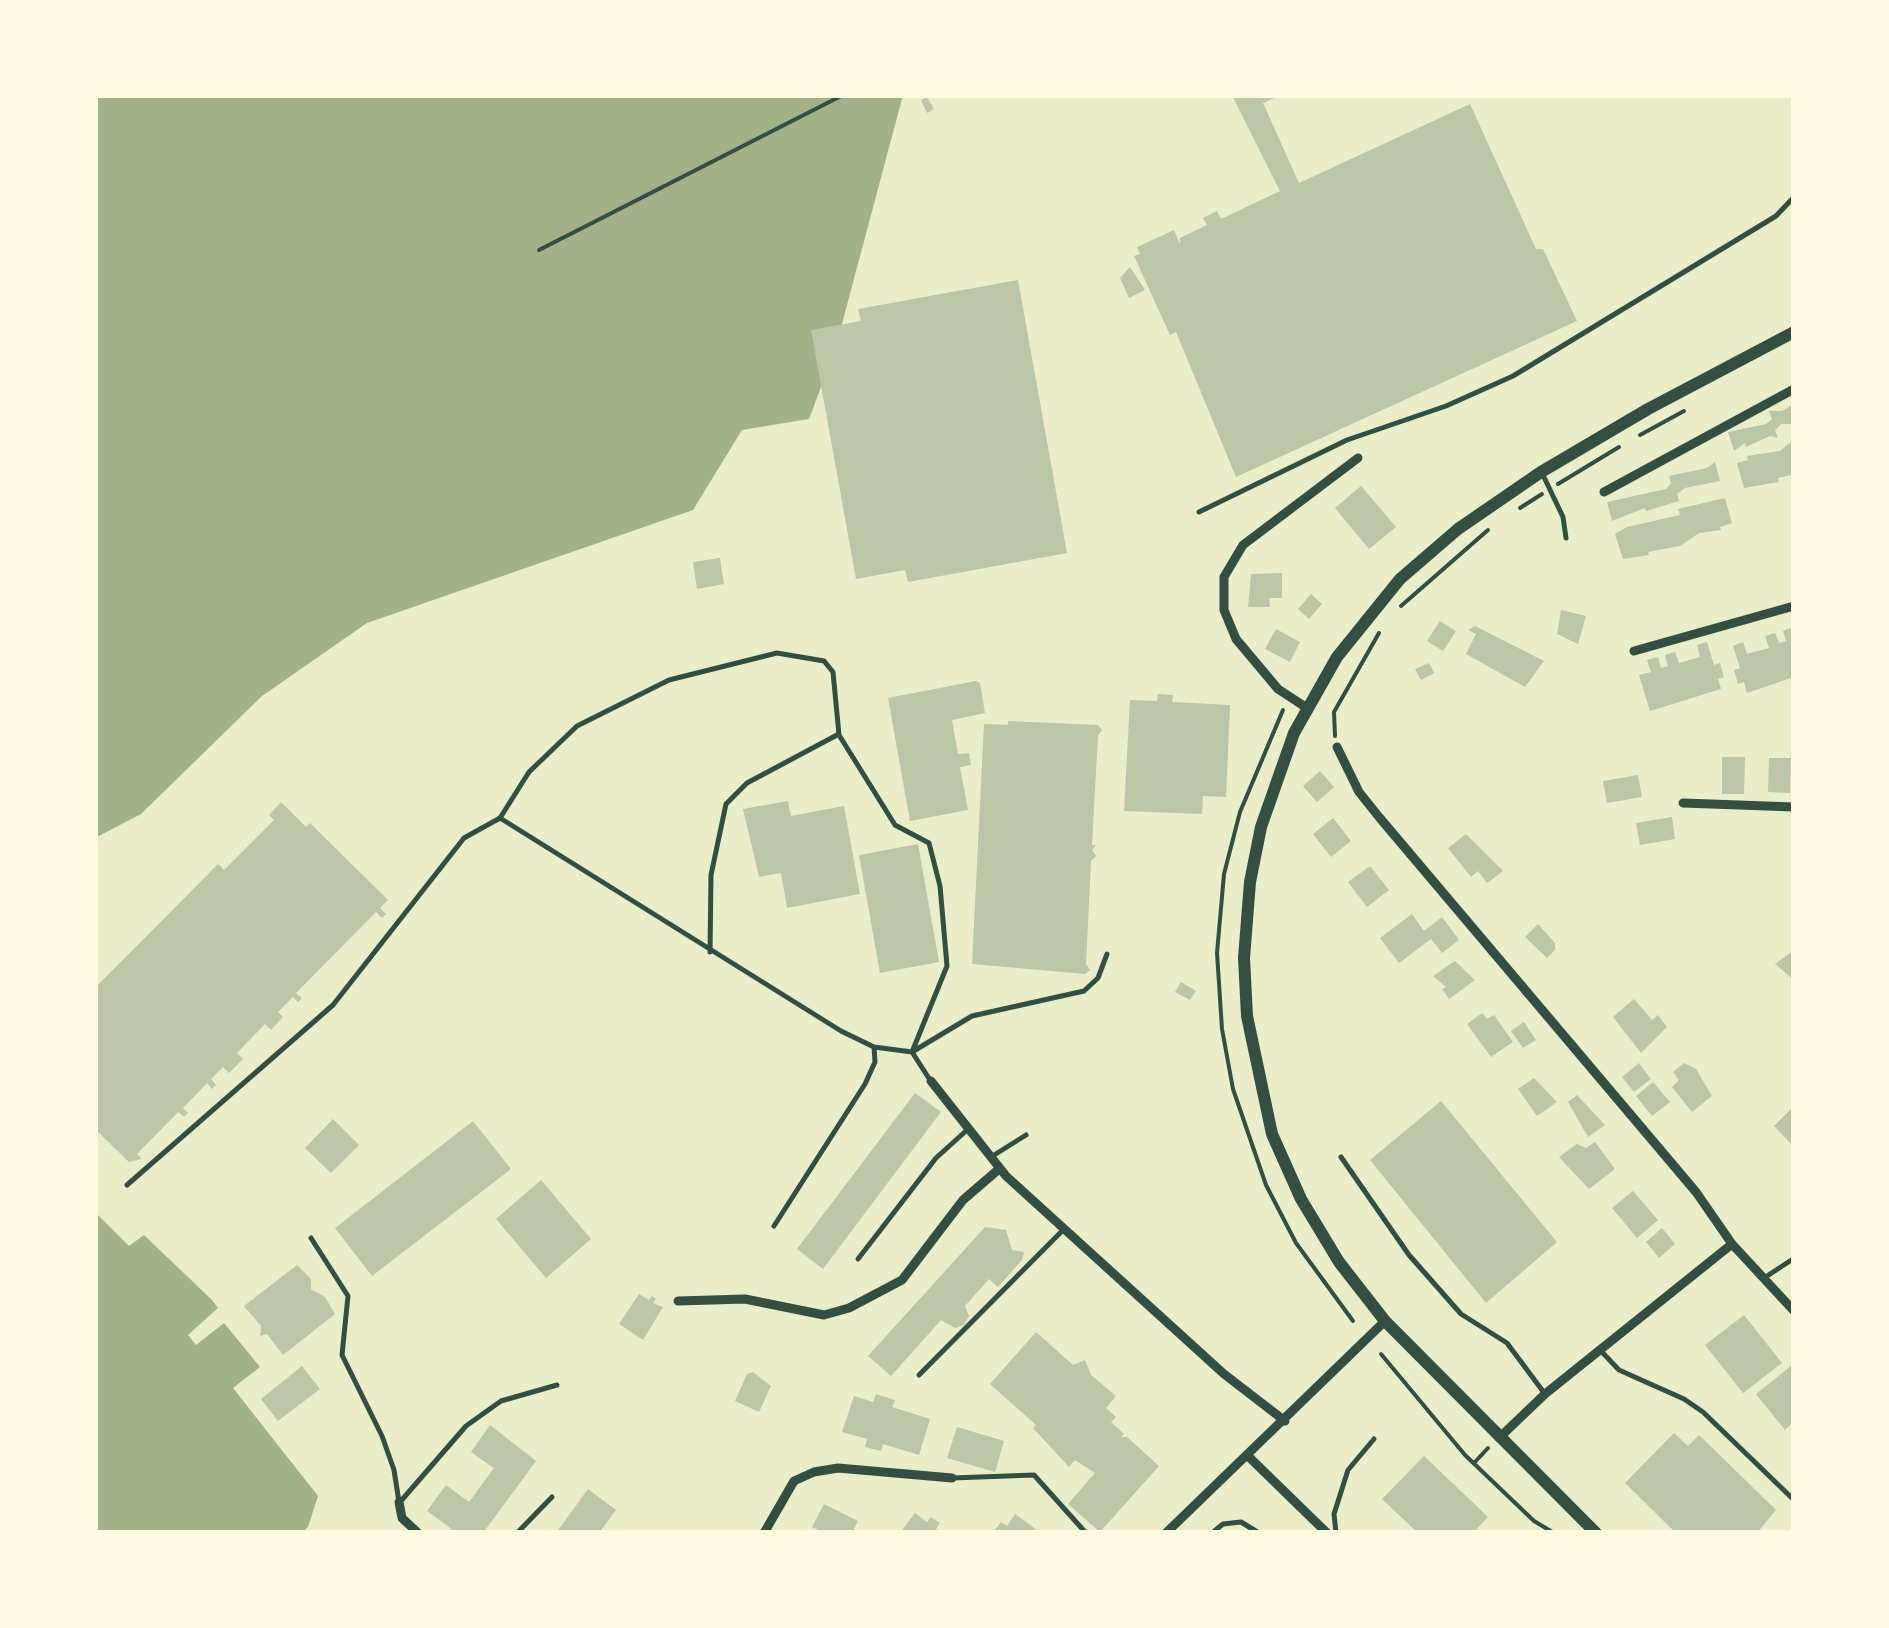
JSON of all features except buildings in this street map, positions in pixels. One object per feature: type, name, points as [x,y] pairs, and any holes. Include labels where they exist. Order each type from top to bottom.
[{"type":"main road","points":[[1596,1533],[1385,1321],[1340,1262],[1301,1199],[1272,1134],[1257,1078],[1246,1016],[1247,908],[1261,827],[1280,767],[1307,708],[1337,658],[1400,579],[1458,529],[1541,472],[1648,409],[1794,332]]},
{"type":"street","points":[[1604,492],[1794,390]]},
{"type":"street","points":[[1307,708],[1278,689],[1236,638],[1224,610],[1224,577],[1242,545],[1358,458]]},
{"type":"street","points":[[1634,651],[1794,606]]},
{"type":"street","points":[[1337,746],[1359,792],[1379,818],[1696,1192],[1732,1244],[1794,1311]]},
{"type":"street","points":[[1682,803],[1794,808]]},
{"type":"street","points":[[931,1080],[998,1168],[1224,1374],[1284,1421]]},
{"type":"street","points":[[678,1301],[746,1298],[824,1315],[849,1308],[902,1280],[963,1200],[998,1168]]},
{"type":"street","points":[[1499,1438],[1545,1394],[1732,1244]]},
{"type":"street","points":[[1166,1533],[1249,1457],[1385,1321]]},
{"type":"street","points":[[1249,1457],[1327,1533]]},
{"type":"street","points":[[764,1533],[794,1481],[814,1472],[838,1468],[952,1478]]},
{"type":"street","points":[[399,1502],[402,1518],[418,1533]]},
{"type":"lane","points":[[1198,512],[1346,440],[1446,406],[1513,376],[1776,216],[1794,196]]},
{"type":"lane","points":[[1541,472],[1566,538]]},
{"type":"lane","points":[[127,1185],[333,1004],[464,838],[500,818],[529,772],[577,726],[669,680],[777,653],[824,661],[833,672],[839,734],[895,826],[929,843],[940,886],[947,966],[912,1052]]},
{"type":"lane","points":[[710,952],[710,875],[726,804],[747,783],[839,734]]},
{"type":"lane","points":[[500,818],[710,952],[874,1047],[912,1052],[972,1016],[1084,991],[1098,978],[1107,954]]},
{"type":"lane","points":[[774,1226],[874,1068],[874,1047]]},
{"type":"lane","points":[[912,1052],[931,1080]]},
{"type":"lane","points":[[858,1258],[936,1158],[967,1130]]},
{"type":"lane","points":[[990,1158],[1026,1135]]},
{"type":"lane","points":[[1341,1158],[1409,1255],[1461,1314],[1507,1343],[1545,1394]]},
{"type":"lane","points":[[919,1375],[1064,1229]]},
{"type":"lane","points":[[311,1238],[348,1296],[342,1355],[382,1436],[394,1470],[399,1502]]},
{"type":"lane","points":[[1764,1278],[1793,1258]]},
{"type":"lane","points":[[1600,1349],[1619,1370],[1684,1399],[1703,1412],[1794,1500]]},
{"type":"lane","points":[[399,1502],[466,1426],[501,1401],[557,1385]]},
{"type":"lane","points":[[1336,1533],[1334,1514],[1348,1470],[1374,1439]]},
{"type":"lane","points":[[952,1478],[1034,1475],[1086,1533]]},
{"type":"lane","points":[[517,1533],[552,1498]]},
{"type":"lane","points":[[1212,1533],[1223,1524],[1241,1522],[1259,1533]]},
{"type":"lane","points":[[1360,1533],[1374,1533]]},
{"type":"path","points":[[539,250],[843,95]]},
{"type":"path","points":[[1636,437],[1693,405]]},
{"type":"path","points":[[1508,516],[1619,447]]},
{"type":"path","points":[[1392,616],[1454,556],[1494,526]]},
{"type":"path","points":[[1337,746],[1334,712],[1384,626]]},
{"type":"path","points":[[1327,708],[1334,712]]},
{"type":"path","points":[[1381,1354],[1474,1463],[1534,1521],[1554,1533]]},
{"type":"path","points":[[1434,1417],[1446,1406]]},
{"type":"path","points":[[1474,1463],[1499,1438]]},
{"type":"shaded area","points":[[95,95],[903,95],[835,350],[809,419],[742,430],[693,510],[367,623],[262,696],[141,814],[95,838]]},
{"type":"shaded area","points":[[95,1212],[129,1246],[144,1235],[212,1300],[218,1308],[188,1335],[196,1345],[224,1323],[260,1367],[233,1388],[318,1496],[308,1527],[302,1533],[95,1533]]}]
